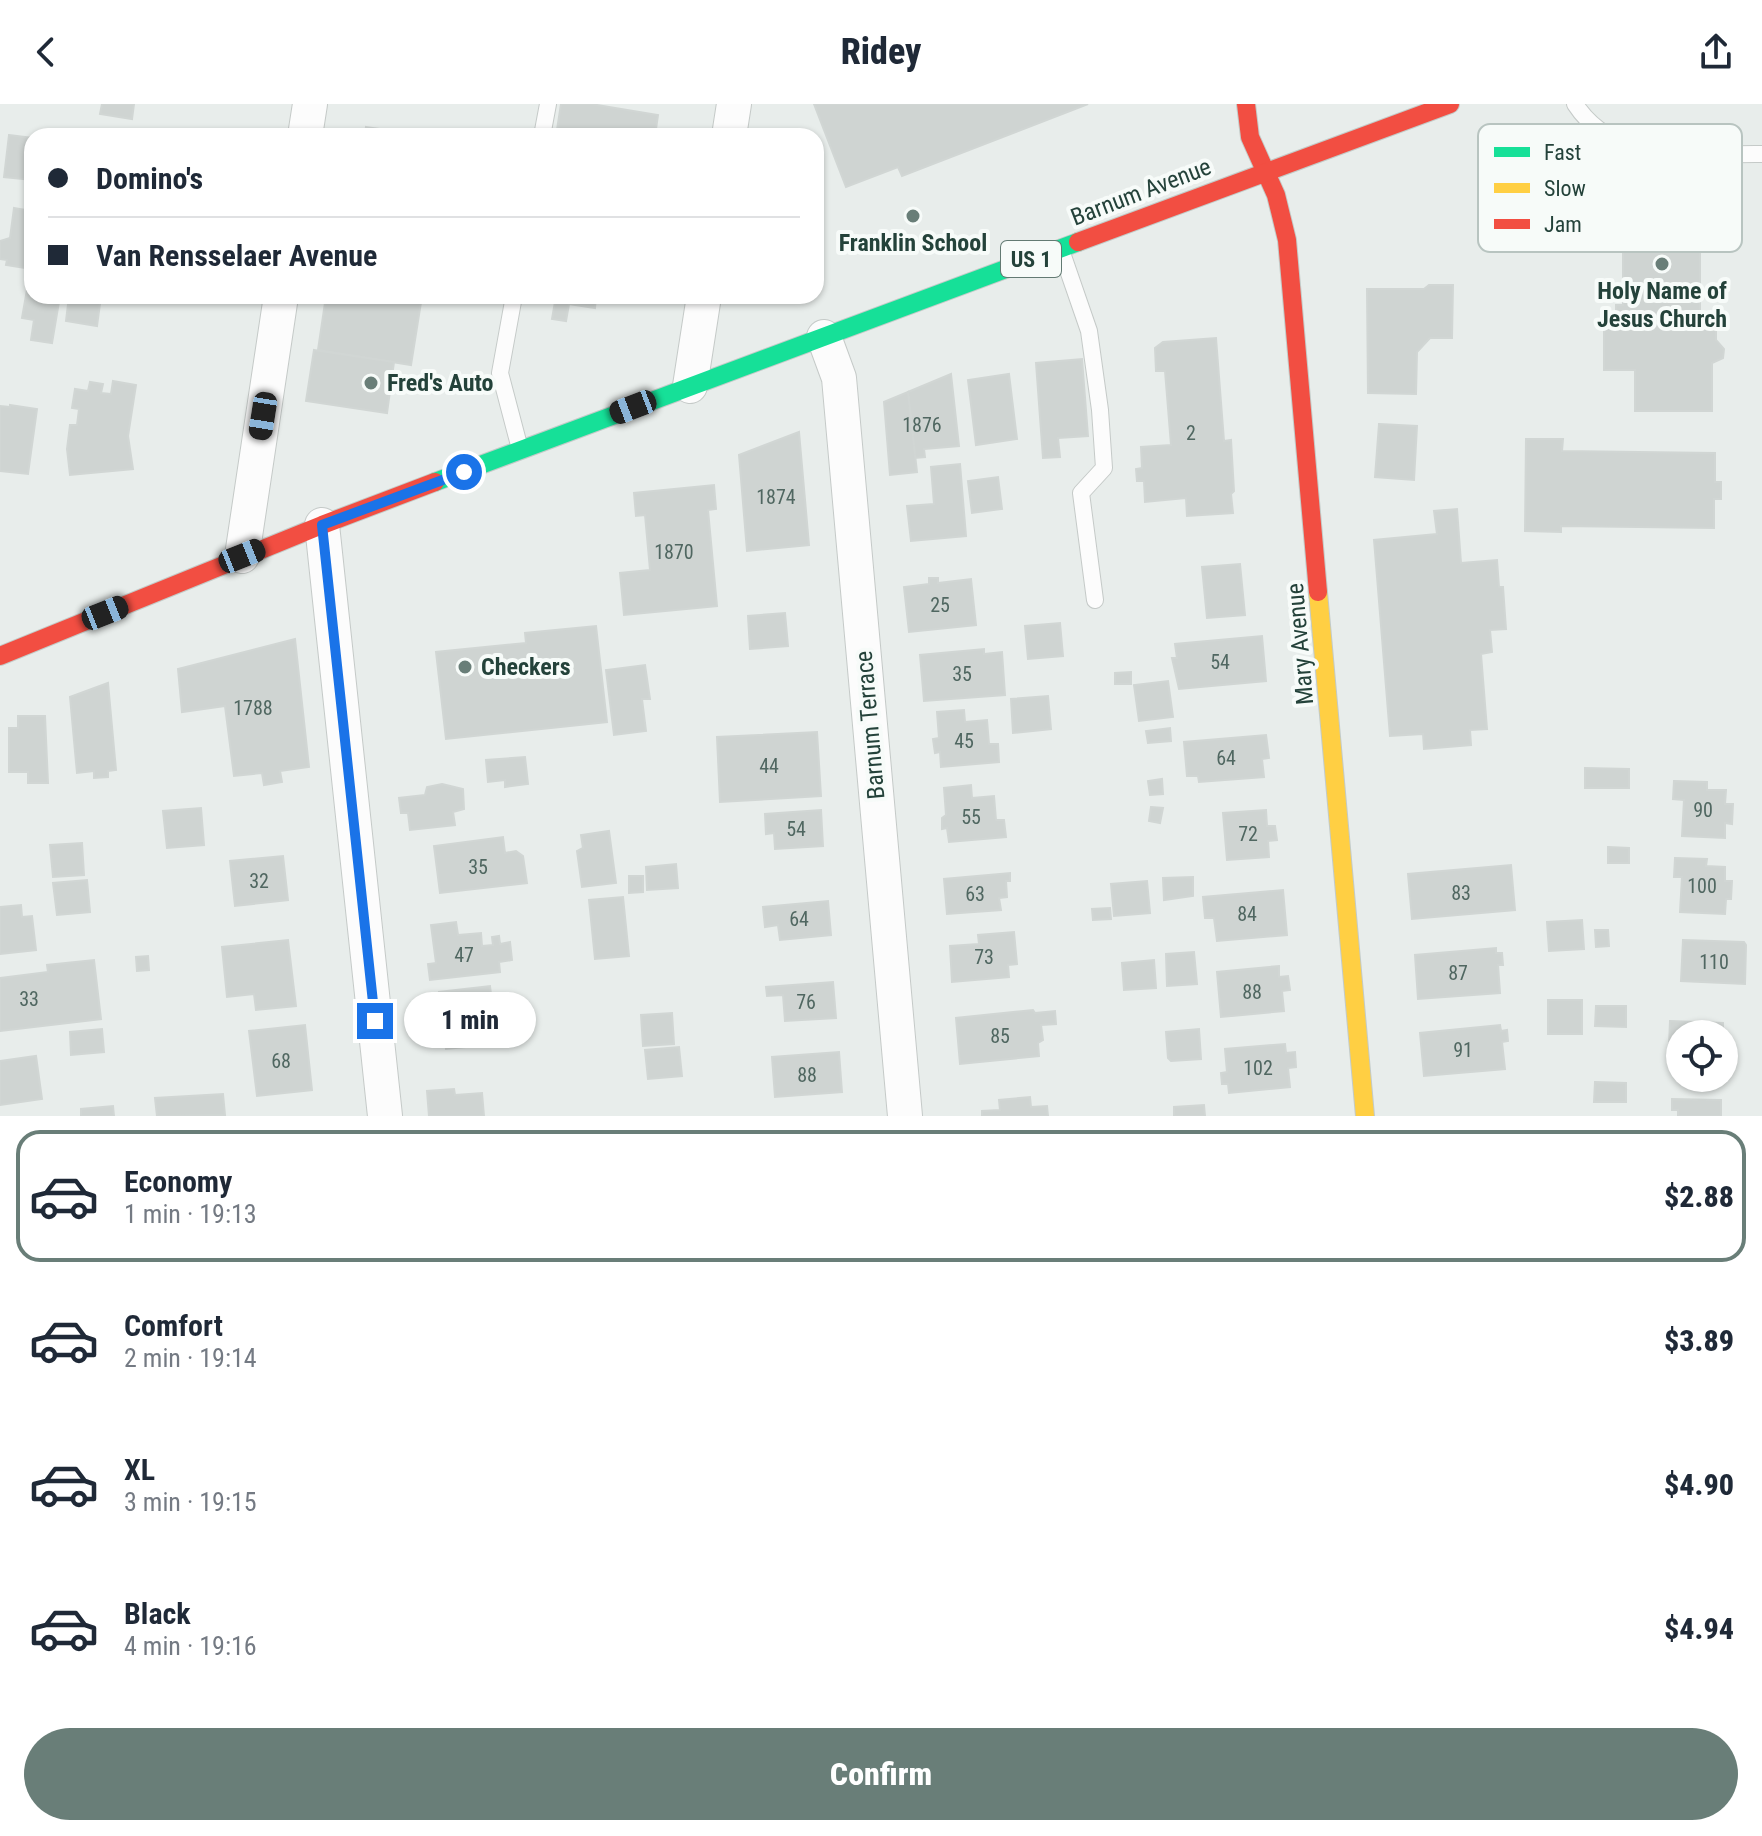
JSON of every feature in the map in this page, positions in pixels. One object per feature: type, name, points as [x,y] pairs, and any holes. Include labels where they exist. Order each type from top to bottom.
[{"type":"main road","name":"Mary Avenue","points":[[1246,104],[1244,118],[1247,132],[1267,171],[1282,213],[1287,240],[1365,1116]]},
{"type":"main road","name":"Barnum Avenue","points":[[0,656],[322,525],[1450,104]]},
{"type":"street","points":[[306,128],[310,104]]},
{"type":"street","points":[[730,128],[734,104]]},
{"type":"street","points":[[242,556],[280,304]]},
{"type":"street","points":[[690,386],[703,304]]},
{"type":"street","name":"Barnum Terrace","points":[[824,337],[839,378],[905,1116]]},
{"type":"street","points":[[322,525],[385,1116]]},
{"type":"lane","points":[[544,128],[548,104]]},
{"type":"lane","points":[[1575,104],[1591,124]]},
{"type":"lane","points":[[1742,154],[1762,154]]},
{"type":"lane","points":[[1061,248],[1089,331],[1100,410],[1104,468],[1081,493],[1095,600]]},
{"type":"lane","points":[[513,304],[500,373],[521,451]]},
{"type":"building","points":[[102,104],[134,104],[132,119],[100,114]]},
{"type":"building","points":[[561,104],[591,104],[658,115],[656,128],[557,128]]},
{"type":"building","points":[[814,104],[1088,104],[902,176],[898,167],[846,187]]},
{"type":"building","points":[[9,135],[24,137],[24,179],[4,177]]},
{"type":"building","points":[[14,208],[24,210],[24,268],[6,265],[7,260],[0,259],[0,241],[10,238]]},
{"type":"building","name":"Holy Name of Jesus Church","points":[[1623,252],[1700,252],[1700,326],[1716,326],[1716,340],[1724,349],[1723,358],[1712,363],[1712,411],[1635,411],[1635,370],[1604,370],[1604,325],[1616,325],[1616,305],[1623,305]]},
{"type":"building","points":[[1429,285],[1453,285],[1452,338],[1430,338],[1417,352],[1416,394],[1368,393],[1367,289],[1424,289]]},
{"type":"building","points":[[24,304],[59,304],[52,343],[31,340],[34,320],[22,318]]},
{"type":"building","points":[[68,304],[100,304],[97,326],[66,321]]},
{"type":"building","points":[[325,304],[421,304],[411,365],[318,350]]},
{"type":"building","points":[[555,304],[569,304],[566,321],[552,319]]},
{"type":"building","points":[[569,304],[595,304],[595,308]]},
{"type":"building","points":[[1216,338],[1224,441],[1231,440],[1233,513],[1187,516],[1186,498],[1145,502],[1144,481],[1137,481],[1136,469],[1142,468],[1141,447],[1171,445],[1165,371],[1156,371],[1155,348],[1163,342]]},
{"type":"building","points":[[314,350],[394,362],[387,413],[306,401]]},
{"type":"building","points":[[1082,359],[1088,436],[1058,438],[1060,457],[1043,458],[1036,363]]},
{"type":"building","points":[[951,374],[959,446],[924,449],[925,457],[915,458],[908,392]]},
{"type":"building","points":[[1009,374],[1017,439],[976,445],[968,380]]},
{"type":"building","points":[[113,381],[136,385],[128,436],[133,469],[70,475],[67,449],[70,425],[77,425],[79,409],[72,408],[75,389],[88,391],[90,382],[103,384],[101,393],[111,394]]},
{"type":"building","points":[[908,392],[917,472],[890,475],[884,402]]},
{"type":"building","points":[[0,406],[37,409],[28,474],[0,471]]},
{"type":"building","points":[[1379,424],[1417,426],[1414,480],[1375,477]]},
{"type":"building","points":[[799,432],[809,545],[747,551],[739,455]]},
{"type":"building","points":[[1526,439],[1563,439],[1562,451],[1715,453],[1715,482],[1721,482],[1721,499],[1714,499],[1714,528],[1561,526],[1561,532],[1525,531]]},
{"type":"building","points":[[960,464],[966,536],[911,541],[907,506],[934,504],[931,467]]},
{"type":"building","points":[[998,477],[1002,509],[972,513],[968,481]]},
{"type":"building","points":[[714,485],[716,509],[708,510],[717,606],[624,615],[620,573],[650,570],[645,515],[636,516],[634,493]]},
{"type":"building","points":[[1457,509],[1461,563],[1497,560],[1499,587],[1503,587],[1506,629],[1490,630],[1492,652],[1481,654],[1487,729],[1470,730],[1471,745],[1424,749],[1423,734],[1390,736],[1374,540],[1437,534],[1434,511]]},
{"type":"building","points":[[1240,564],[1245,615],[1207,618],[1202,567]]},
{"type":"building","points":[[929,578],[938,578],[938,583],[971,579],[976,625],[909,632],[904,587],[929,584]]},
{"type":"building","points":[[785,613],[788,646],[750,649],[748,616]]},
{"type":"building","points":[[1060,623],[1063,656],[1028,659],[1025,626]]},
{"type":"building","points":[[596,626],[607,722],[446,739],[436,652],[526,643],[525,633]]},
{"type":"building","points":[[1262,636],[1266,681],[1179,689],[1172,658],[1177,658],[1175,644]]},
{"type":"building","points":[[295,639],[309,767],[280,771],[282,782],[264,785],[262,773],[234,776],[225,706],[182,712],[178,669]]},
{"type":"building","points":[[984,649],[984,654],[1002,652],[1005,695],[924,701],[920,655]]},
{"type":"building","points":[[645,665],[650,699],[642,699],[646,731],[614,735],[606,670]]},
{"type":"building","points":[[1131,672],[1131,684],[1115,684],[1115,673]]},
{"type":"building","points":[[1168,681],[1173,717],[1139,721],[1134,685]]},
{"type":"building","points":[[108,683],[116,770],[108,771],[108,777],[94,778],[94,771],[77,773],[70,697]]},
{"type":"building","points":[[1048,696],[1051,729],[1013,733],[1011,699]]},
{"type":"building","points":[[964,710],[965,722],[987,720],[989,744],[998,744],[999,762],[941,767],[940,752],[935,753],[933,739],[939,738],[937,712]]},
{"type":"building","points":[[18,716],[45,716],[48,783],[28,783],[28,772],[9,772],[9,728],[18,728]]},
{"type":"building","points":[[1170,728],[1171,741],[1148,743],[1146,731]]},
{"type":"building","points":[[817,732],[821,796],[720,802],[717,737]]},
{"type":"building","points":[[1266,735],[1269,758],[1262,759],[1264,777],[1199,782],[1198,776],[1187,776],[1184,742]]},
{"type":"building","points":[[525,757],[528,784],[505,787],[505,780],[488,782],[486,760]]},
{"type":"building","points":[[1585,768],[1629,769],[1629,788],[1585,788]]},
{"type":"building","points":[[1162,779],[1163,794],[1150,795],[1148,781]]},
{"type":"building","points":[[1674,781],[1707,782],[1707,790],[1726,790],[1725,804],[1733,804],[1732,824],[1725,823],[1725,838],[1682,836],[1684,800],[1673,799]]},
{"type":"building","points":[[442,784],[463,789],[464,809],[453,812],[455,825],[410,830],[408,813],[401,813],[399,798],[425,795],[427,787]]},
{"type":"building","points":[[971,785],[972,798],[994,796],[996,820],[1004,820],[1006,837],[949,842],[947,828],[942,829],[942,818],[946,815],[944,788]]},
{"type":"building","points":[[1151,807],[1163,808],[1160,823],[1149,821]]},
{"type":"building","points":[[201,808],[204,845],[167,848],[163,811]]},
{"type":"building","points":[[821,810],[823,846],[775,849],[774,833],[766,834],[765,814]]},
{"type":"building","points":[[1266,810],[1267,826],[1275,826],[1277,840],[1268,841],[1269,857],[1227,860],[1223,813]]},
{"type":"building","points":[[609,831],[616,883],[582,887],[577,851],[583,848],[581,835]]},
{"type":"building","points":[[503,837],[505,853],[516,851],[523,856],[527,883],[440,893],[434,846]]},
{"type":"building","points":[[82,843],[84,875],[53,877],[50,845]]},
{"type":"building","points":[[1608,847],[1629,848],[1629,863],[1608,863]]},
{"type":"building","points":[[283,856],[288,900],[235,906],[230,861]]},
{"type":"building","points":[[1675,858],[1707,859],[1706,866],[1725,867],[1725,881],[1732,881],[1731,899],[1726,899],[1725,914],[1680,912],[1682,877],[1674,877]]},
{"type":"building","points":[[676,864],[678,888],[647,890],[646,867]]},
{"type":"building","points":[[1511,865],[1515,910],[1412,919],[1408,874]]},
{"type":"building","points":[[1010,873],[1010,881],[1006,881],[1007,897],[999,898],[1001,910],[947,914],[944,879]]},
{"type":"building","points":[[629,876],[643,876],[643,892],[629,893]]},
{"type":"building","points":[[1193,877],[1193,896],[1164,900],[1163,878]]},
{"type":"building","points":[[87,880],[90,912],[57,915],[53,883]]},
{"type":"building","points":[[1147,881],[1150,913],[1114,916],[1111,884]]},
{"type":"building","points":[[1283,890],[1287,935],[1217,941],[1214,918],[1205,918],[1203,897]]},
{"type":"building","points":[[623,897],[629,956],[595,959],[589,900]]},
{"type":"building","points":[[828,901],[831,935],[780,940],[778,925],[765,927],[763,907]]},
{"type":"building","points":[[21,905],[22,917],[32,916],[36,950],[0,954],[0,907]]},
{"type":"building","points":[[1110,908],[1111,919],[1093,920],[1092,909]]},
{"type":"building","points":[[1582,920],[1584,949],[1549,951],[1547,922]]},
{"type":"building","points":[[456,922],[458,935],[481,933],[482,946],[493,945],[492,937],[499,936],[500,944],[510,942],[512,960],[499,962],[500,972],[430,980],[428,964],[436,963],[431,925]]},
{"type":"building","points":[[1595,930],[1608,930],[1609,946],[1596,947]]},
{"type":"building","points":[[1014,932],[1017,964],[1008,965],[1009,977],[952,982],[950,946],[979,944],[978,935]]},
{"type":"building","points":[[288,940],[296,1006],[256,1010],[254,994],[227,997],[222,947]]},
{"type":"building","points":[[1683,940],[1744,942],[1745,984],[1681,981]]},
{"type":"building","points":[[1496,948],[1496,953],[1502,953],[1503,965],[1498,965],[1500,993],[1418,999],[1415,955]]},
{"type":"building","points":[[1194,952],[1197,984],[1167,986],[1166,954]]},
{"type":"building","points":[[148,956],[149,970],[137,971],[136,957]]},
{"type":"building","points":[[94,960],[101,1019],[0,1031],[0,978],[48,972],[47,965]]},
{"type":"building","points":[[1154,960],[1156,988],[1124,990],[1122,963]]},
{"type":"building","points":[[1279,966],[1279,977],[1288,976],[1290,990],[1282,991],[1284,1011],[1221,1017],[1217,972]]},
{"type":"building","points":[[833,982],[836,1018],[785,1021],[783,995],[767,996],[766,987]]},
{"type":"building","points":[[490,986],[492,1002],[513,1000],[518,1042],[446,1049],[439,992]]},
{"type":"building","points":[[1548,1000],[1582,1000],[1582,1034],[1548,1034]]},
{"type":"building","points":[[1596,1006],[1626,1006],[1626,1027],[1595,1026]]},
{"type":"building","points":[[1033,1010],[1035,1013],[1055,1011],[1056,1024],[1041,1025],[1043,1040],[1038,1043],[1039,1056],[960,1064],[956,1018]]},
{"type":"building","points":[[672,1013],[674,1044],[643,1046],[641,1015]]},
{"type":"building","points":[[305,1025],[312,1090],[257,1096],[249,1031]]},
{"type":"building","points":[[1500,1025],[1501,1031],[1507,1030],[1508,1041],[1502,1042],[1505,1069],[1424,1076],[1420,1033]]},
{"type":"building","points":[[102,1029],[104,1052],[71,1055],[70,1032]]},
{"type":"building","points":[[1199,1029],[1201,1059],[1171,1061],[1168,1058],[1166,1032]]},
{"type":"building","points":[[1285,1044],[1286,1053],[1295,1052],[1296,1067],[1288,1068],[1290,1087],[1229,1093],[1228,1084],[1222,1084],[1221,1073],[1227,1072],[1225,1049]]},
{"type":"building","points":[[679,1047],[682,1076],[648,1079],[645,1050]]},
{"type":"building","points":[[839,1052],[842,1092],[775,1097],[772,1057]]},
{"type":"building","points":[[36,1056],[42,1099],[0,1105],[0,1061]]},
{"type":"building","points":[[1595,1082],[1626,1083],[1626,1102],[1594,1102]]},
{"type":"building","points":[[454,1089],[455,1095],[482,1093],[484,1116],[429,1116],[427,1091]]},
{"type":"building","points":[[223,1094],[225,1115],[157,1116],[155,1098]]},
{"type":"building","points":[[1030,1097],[1031,1107],[1047,1106],[1048,1116],[982,1116],[982,1111],[1000,1110],[999,1100]]},
{"type":"building","points":[[1672,1099],[1721,1100],[1721,1116],[1678,1116],[1678,1110],[1672,1110]]},
{"type":"building","points":[[1204,1105],[1205,1116],[1174,1116],[1174,1107]]},
{"type":"building","points":[[113,1106],[114,1116],[81,1116],[81,1109]]},
{"type":"traffic: fast","points":[[435,482],[1078,242]]},
{"type":"traffic: slow","points":[[1318,592],[1365,1116]]},
{"type":"traffic: jam","points":[[1246,104],[1250,137],[1276,195],[1287,240],[1318,592]]},
{"type":"traffic: jam","points":[[1078,242],[1450,104]]},
{"type":"traffic: jam","points":[[0,656],[435,482]]},
{"type":"place","name":"Franklin School","points":[[913,216]]},
{"type":"place","name":"Holy Name of Jesus Church","points":[[1662,264]]},
{"type":"place","name":"Fred's Auto","points":[[371,383]]},
{"type":"place","name":"Checkers","points":[[465,667]]},
{"type":"route","points":[[375,1021],[322,525],[464,472]]}]
